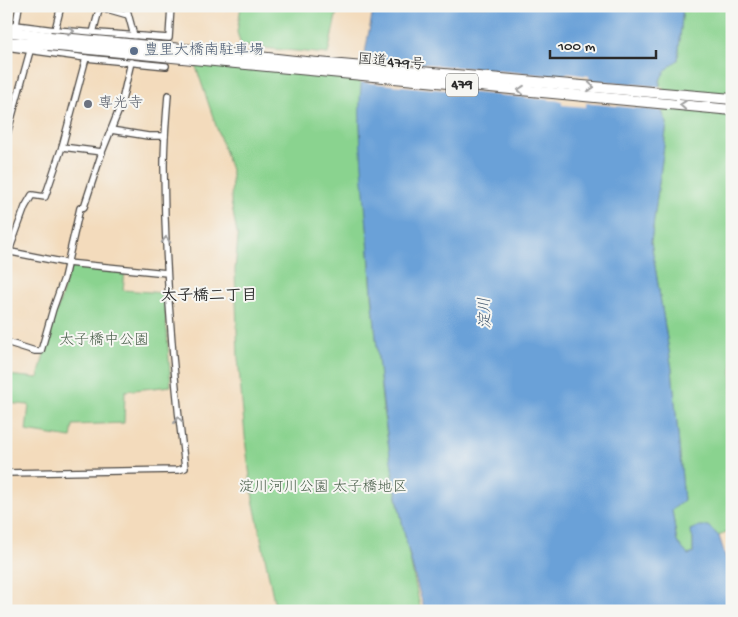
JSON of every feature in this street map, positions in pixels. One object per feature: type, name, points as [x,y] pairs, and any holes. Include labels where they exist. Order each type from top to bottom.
[{"type":"highway","name":"479","points":[[6,30],[51,37]]},
{"type":"highway","name":"479","points":[[6,42],[51,37]]},
{"type":"highway","name":"国道479号","points":[[51,37],[295,61],[732,99]]},
{"type":"highway","name":"国道479号","points":[[51,37],[732,110]]},
{"type":"street","points":[[16,25],[19,6]]},
{"type":"street","points":[[51,37],[61,6]]},
{"type":"street","points":[[126,6],[134,36]]},
{"type":"street","points":[[6,30],[16,25],[51,37],[92,33],[168,38],[171,6]]},
{"type":"street","points":[[92,33],[100,7],[128,15]]},
{"type":"street","points":[[6,47],[166,66]]},
{"type":"street","points":[[6,138],[30,51]]},
{"type":"street","points":[[86,58],[62,147],[45,197],[32,195],[25,207],[8,251],[67,263],[167,273]]},
{"type":"street","points":[[6,342],[41,351],[64,278],[80,208],[84,207],[102,152],[121,105],[130,62]]},
{"type":"street","points":[[6,473],[178,470],[185,468],[175,397],[167,273],[164,166],[168,94]]},
{"type":"street","points":[[6,105],[15,105]]},
{"type":"street","points":[[111,130],[148,136],[166,136]]},
{"type":"street","points":[[62,147],[102,152]]},
{"type":"green space","points":[[241,6],[338,6],[328,54],[241,46],[237,32]]},
{"type":"green space","points":[[683,6],[732,6],[732,529],[719,536],[708,526],[690,530],[693,539],[693,553],[688,556],[677,542],[672,510],[684,500],[672,369],[651,242],[667,124],[660,102],[661,80],[665,66],[678,60]]},
{"type":"green space","name":"淀川河川公園 太子橋地区","points":[[192,55],[363,71],[360,124],[372,296],[383,410],[397,498],[421,611],[276,611],[253,499],[246,447],[238,358],[235,270],[238,238],[231,202],[232,173]]},
{"type":"green space","name":"太子橋中公園","points":[[71,265],[125,272],[123,290],[164,293],[171,386],[125,391],[124,423],[73,425],[71,438],[26,431],[29,405],[6,403],[6,375],[38,378],[54,313],[57,311]]},
{"type":"water","name":"淀川","points":[[374,6],[683,6],[678,60],[665,72],[659,86],[660,103],[667,123],[651,242],[672,369],[684,500],[672,510],[677,542],[688,555],[693,553],[693,539],[690,530],[699,526],[708,526],[719,536],[731,574],[732,611],[425,611],[413,569],[395,483],[382,396],[374,309],[362,161],[360,96],[363,66]]},
{"type":"pier","points":[[362,54],[362,58],[565,77],[566,73],[589,76],[589,80],[663,87],[663,111],[586,103],[586,107],[562,105],[562,101],[360,82]]},
{"type":"place","name":"豊里大橋南駐車場","points":[[134,51]]},
{"type":"place","name":"専光寺","points":[[88,104]]},
{"type":"district","name":"太子橋二丁目","points":[[209,297]]}]
